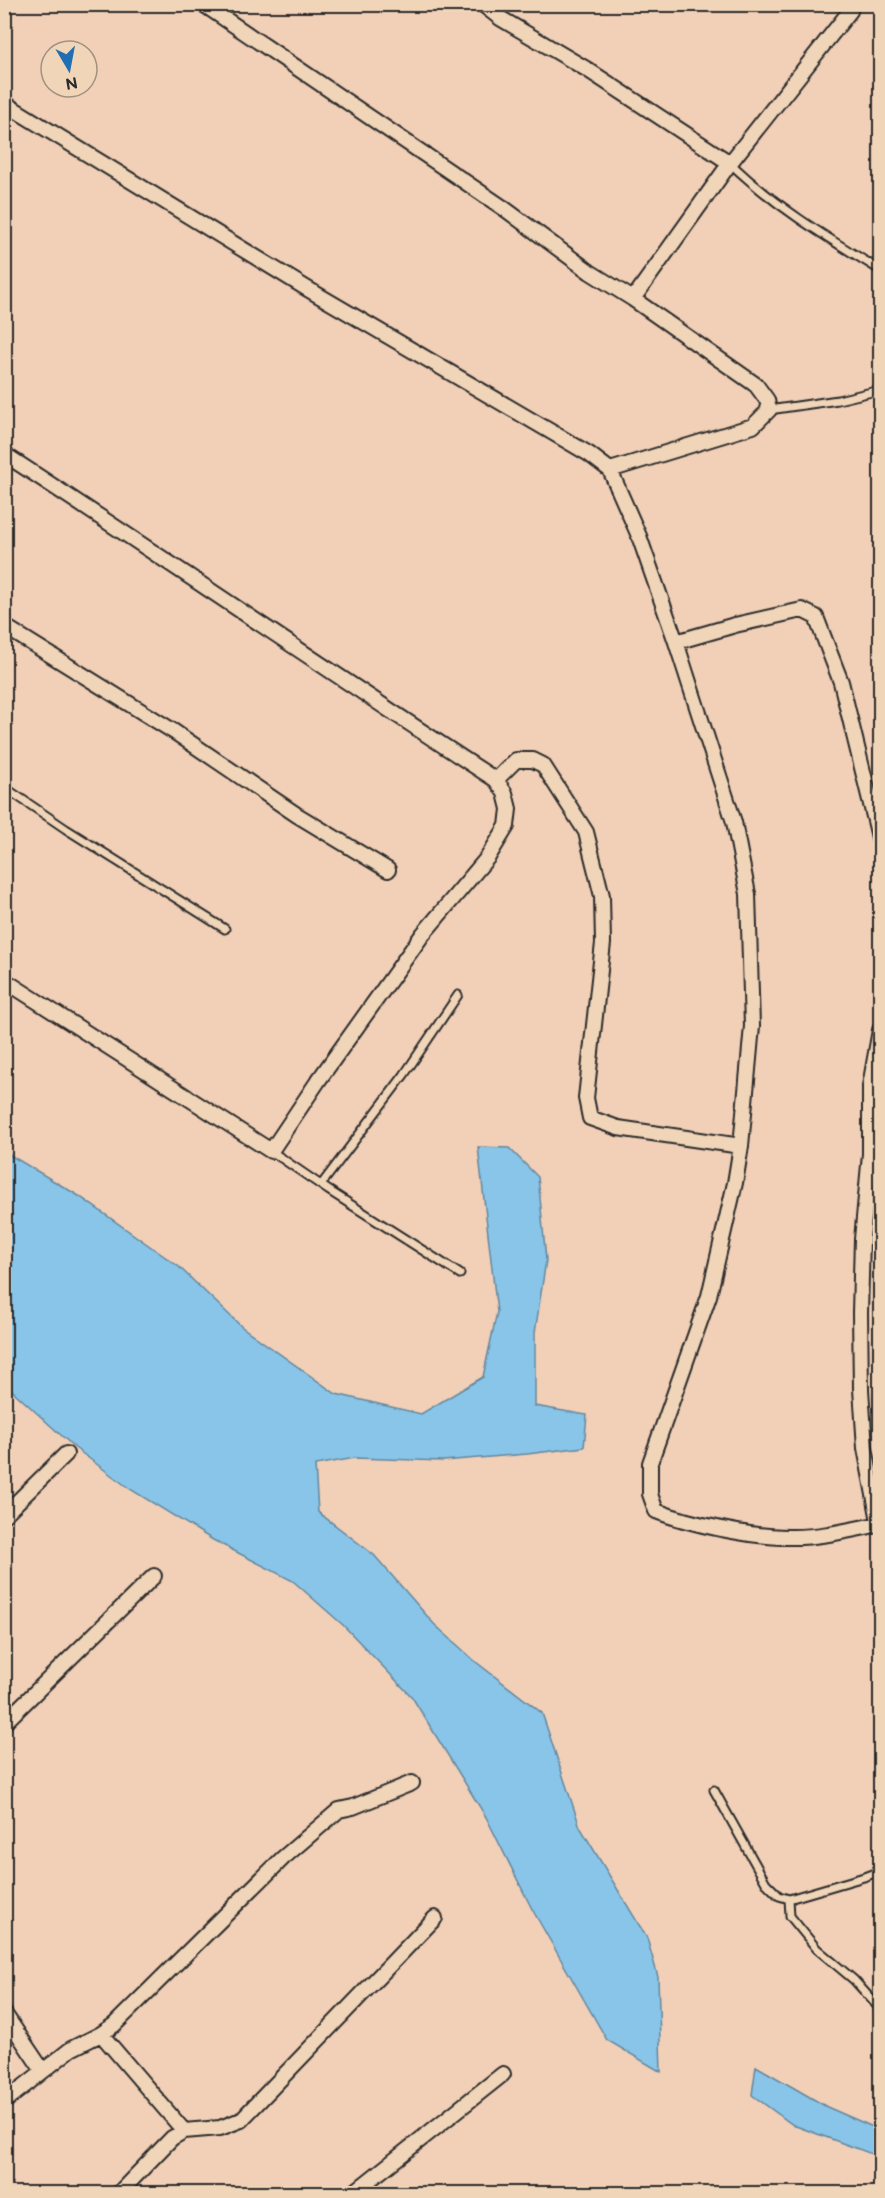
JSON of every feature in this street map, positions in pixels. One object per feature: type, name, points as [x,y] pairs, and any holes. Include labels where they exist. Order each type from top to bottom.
[{"type":"street","points":[[203,4],[506,209],[590,272],[633,299],[756,385],[767,400],[769,410],[753,426],[610,470]]},
{"type":"street","points":[[482,4],[500,18],[588,70],[730,163]]},
{"type":"street","points":[[633,299],[730,163],[850,11],[852,4]]},
{"type":"street","points":[[4,103],[204,227],[589,454],[610,470],[639,536],[676,642],[734,822],[748,894],[753,1026],[741,1146],[735,1183],[708,1296],[650,1463],[650,1494],[656,1511],[676,1519],[740,1532],[788,1537],[828,1534],[880,1525],[866,1448],[861,1389],[860,1313],[862,1239],[870,1154],[870,1086],[880,1030]]},
{"type":"street","points":[[4,454],[496,780],[506,793],[509,809],[507,826],[488,856],[423,934],[271,1151],[4,980]]},
{"type":"street","points":[[676,642],[735,625],[802,610],[816,617],[841,682],[880,841]]},
{"type":"street","points":[[4,627],[173,732],[297,815],[388,870]]},
{"type":"street","points":[[496,780],[516,760],[533,760],[543,765],[586,832],[602,896],[603,943],[586,1098],[590,1118],[618,1128],[741,1146]]},
{"type":"street","points":[[4,1515],[66,1454]]},
{"type":"street","points":[[4,1723],[154,1576]]},
{"type":"street","points":[[4,2102],[71,2049],[102,2034],[114,2025],[283,1858],[339,1810],[353,1807],[412,1783]]},
{"type":"street","points":[[118,2193],[172,2138],[184,2131],[220,2128],[241,2120],[435,1918]]},
{"type":"street","points":[[4,2013],[43,2071]]},
{"type":"street","points":[[102,2034],[184,2131]]},
{"type":"street","points":[[352,2193],[503,2074]]},
{"type":"lane","points":[[730,163],[757,189],[798,219],[880,270]]},
{"type":"lane","points":[[769,410],[880,390]]},
{"type":"lane","points":[[4,788],[66,830],[225,928]]},
{"type":"lane","points":[[321,1185],[404,1075],[458,995]]},
{"type":"lane","points":[[271,1151],[460,1274]]},
{"type":"lane","points":[[714,1790],[766,1883],[779,1896],[789,1899],[880,1871]]},
{"type":"lane","points":[[789,1899],[790,1916],[817,1949],[854,1980],[880,2009]]},
{"type":"water","points":[[478,1147],[509,1148],[538,1177],[546,1260],[535,1333],[535,1406],[587,1415],[584,1447],[443,1461],[355,1458],[315,1465],[318,1512],[374,1555],[434,1624],[476,1662],[542,1713],[580,1827],[647,1938],[658,1977],[661,2072],[607,2040],[532,1909],[486,1817],[412,1697],[343,1625],[293,1581],[213,1540],[130,1489],[75,1448],[5,1384],[5,1152],[79,1196],[178,1266],[242,1327],[336,1394],[421,1414],[483,1377],[497,1312]]},
{"type":"water","points":[[756,2066],[827,2107],[880,2130],[880,2157],[793,2125],[752,2095]]}]
